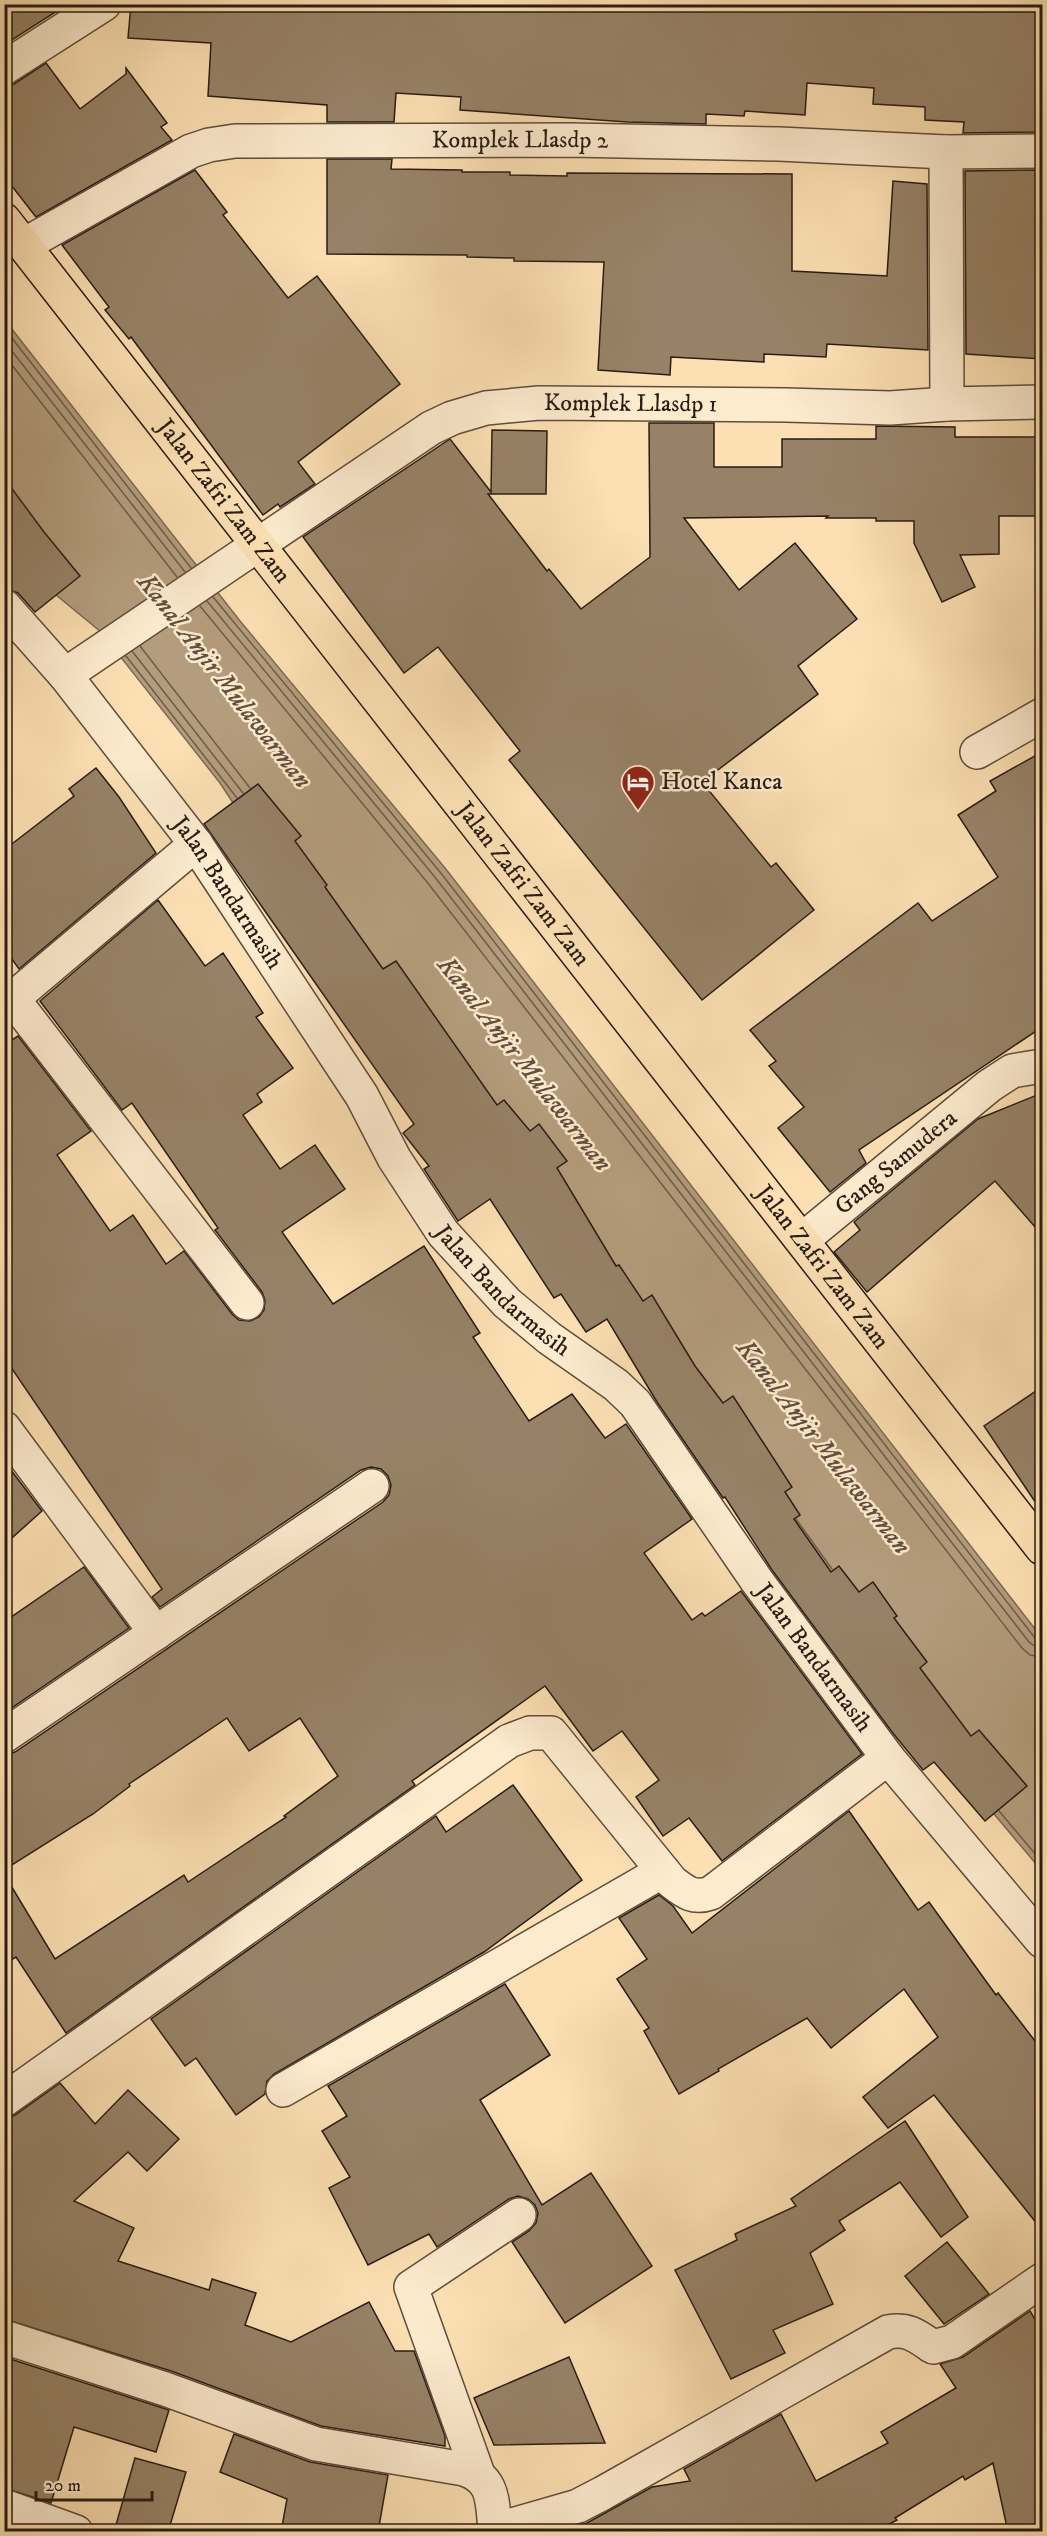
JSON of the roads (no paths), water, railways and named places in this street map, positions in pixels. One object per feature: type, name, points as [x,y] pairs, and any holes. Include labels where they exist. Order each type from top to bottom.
[{"type":"main road","name":"Jalan Zafri Zam Zam","points":[[4,220],[1042,1548]]},
{"type":"street","points":[[4,68],[104,4]]},
{"type":"street","name":"Komplek Llasdp 2","points":[[24,245],[191,151],[209,145],[235,141],[582,140],[779,144],[946,152],[1042,151]]},
{"type":"street","points":[[946,152],[947,404]]},
{"type":"street","name":"Komplek Llasdp 1","points":[[65,675],[431,428],[452,418],[486,408],[539,403],[890,408],[1042,402]]},
{"type":"street","name":"Jalan Bandarmasih","points":[[4,606],[65,675],[196,844],[362,1096],[394,1158],[442,1233],[507,1303],[549,1338],[616,1385],[635,1404],[757,1581],[888,1758],[1042,1941]]},
{"type":"street","points":[[976,752],[1042,715]]},
{"type":"street","points":[[196,844],[9,1002],[247,1303]]},
{"type":"street","name":"Gang Samudera","points":[[802,1240],[989,1086],[1012,1071],[1042,1066]]},
{"type":"street","points":[[4,1428],[156,1633]]},
{"type":"street","points":[[4,1736],[372,1486]]},
{"type":"street","points":[[4,2100],[509,1741],[530,1733],[551,1733],[672,1882],[687,1894],[700,1897],[711,1893],[888,1758]]},
{"type":"street","points":[[283,2090],[663,1871]]},
{"type":"street","points":[[519,2215],[411,2287],[478,2474],[491,2491],[495,2531],[578,2506],[888,2332],[901,2329],[911,2332],[933,2347],[952,2342],[1042,2280]]},
{"type":"street","points":[[4,2337],[165,2389],[316,2444],[464,2469],[478,2474]]},
{"type":"street","points":[[4,2506],[76,2532]]},
{"type":"water","name":"Kanal Anjir Mulawarman","points":[[4,319],[240,621],[445,868],[1042,1638],[1042,1871],[989,1808],[615,1301],[417,1082],[220,783],[101,632],[5,553]]},
{"type":"place","name":"Hotel Kanca","points":[[638,811]]}]
